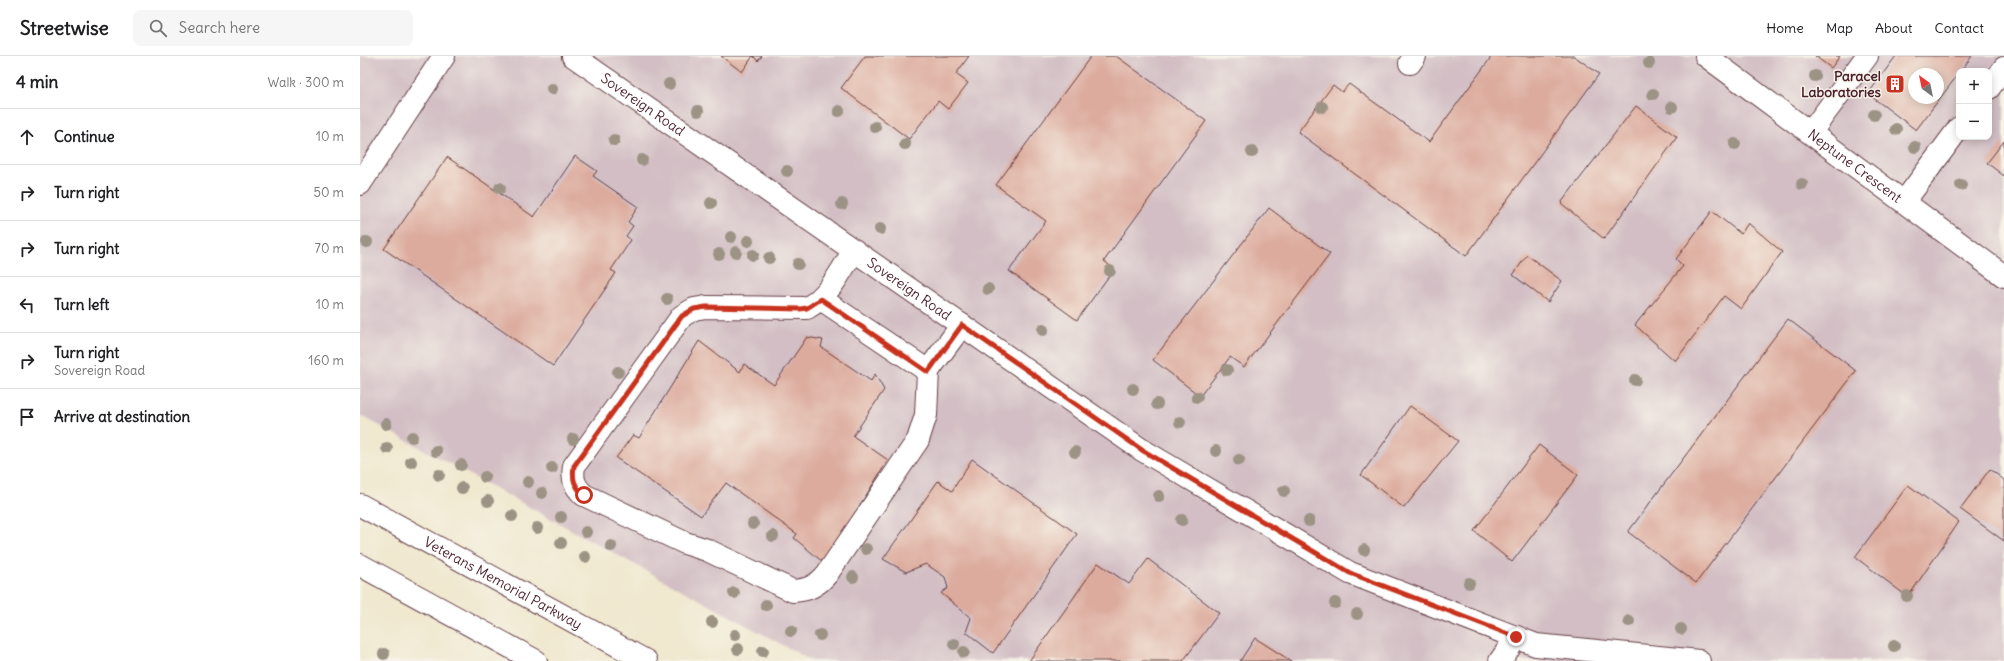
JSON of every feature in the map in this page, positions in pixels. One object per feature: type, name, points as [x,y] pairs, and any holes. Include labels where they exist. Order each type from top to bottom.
[{"type":"main road","points":[[360,184],[444,56]]},
{"type":"main road","name":"Sovereign Road","points":[[573,56],[1142,450],[1350,573],[1536,644],[1629,658],[1699,661]]},
{"type":"main road","points":[[1811,132],[1868,56]]},
{"type":"main road","name":"Neptune Crescent","points":[[1715,59],[2004,276]]},
{"type":"main road","points":[[1992,84],[2004,68]]},
{"type":"main road","points":[[1904,202],[1956,132]]},
{"type":"main road","points":[[854,250],[821,299],[807,308],[706,307],[694,309],[682,316],[574,466],[573,475],[578,489],[584,495],[597,502],[685,543],[707,550],[793,591],[807,590],[820,583],[828,574],[918,440],[926,415],[928,372],[962,325]]},
{"type":"main road","points":[[821,299],[928,372]]},
{"type":"main road","name":"Veterans Memorial Parkway","points":[[360,505],[646,661]]},
{"type":"main road","points":[[360,565],[536,661]]},
{"type":"main road","points":[[1500,661],[1516,637]]},
{"type":"shaded area","points":[[360,56],[2004,56],[2004,661],[812,661],[360,415]]},
{"type":"building","points":[[721,56],[753,56],[742,72]]},
{"type":"building","points":[[753,56],[762,56],[758,61]]},
{"type":"building","points":[[865,56],[969,56],[956,74],[968,83],[948,109],[938,101],[909,139],[841,88]]},
{"type":"building","points":[[1091,56],[1116,56],[1206,121],[1104,261],[1114,269],[1077,320],[1009,271],[1046,221],[996,185]]},
{"type":"building","points":[[1492,56],[1574,56],[1599,74],[1466,256],[1298,132],[1333,85],[1342,92],[1349,84],[1429,142]]},
{"type":"building","points":[[1815,56],[1840,56],[1831,68]]},
{"type":"building","name":"Paracel Laboratories","points":[[1896,56],[1972,56],[1963,68],[1956,68],[1956,77],[1944,93],[1944,68],[1908,68],[1908,104],[1936,104],[1916,130],[1868,94]]},
{"type":"building","points":[[1636,106],[1677,137],[1604,239],[1561,203]]},
{"type":"building","points":[[2004,141],[2004,176],[1987,163]]},
{"type":"building","points":[[575,156],[597,171],[593,176],[638,207],[628,222],[633,226],[626,236],[631,240],[611,270],[616,273],[553,366],[384,249],[447,157],[534,217]]},
{"type":"building","points":[[1269,208],[1330,254],[1244,367],[1230,357],[1200,396],[1153,360]]},
{"type":"building","points":[[1712,211],[1741,234],[1748,223],[1782,252],[1741,309],[1724,296],[1675,361],[1635,325],[1683,266],[1676,259]]},
{"type":"building","points":[[1527,255],[1562,281],[1548,302],[1513,275]]},
{"type":"building","points":[[1788,319],[1856,371],[1696,583],[1628,532]]},
{"type":"building","points":[[807,337],[823,340],[821,347],[871,381],[875,374],[884,390],[853,436],[888,460],[824,563],[794,538],[797,534],[726,483],[701,516],[616,458],[633,435],[639,438],[699,341],[740,372],[744,364],[774,385]]},
{"type":"building","points":[[1410,406],[1458,441],[1404,508],[1361,475]]},
{"type":"building","points":[[1539,445],[1578,475],[1512,562],[1474,531]]},
{"type":"building","points":[[972,459],[1077,534],[993,653],[966,632],[971,618],[941,593],[948,588],[945,577],[926,564],[906,572],[883,559],[938,481],[952,491]]},
{"type":"building","points":[[1990,469],[2004,480],[2004,541],[1960,509]]},
{"type":"building","points":[[1908,485],[1959,522],[1908,597],[1855,557]]},
{"type":"building","points":[[1148,559],[1219,613],[1183,661],[1029,661],[1098,563],[1129,584]]},
{"type":"building","points":[[1255,638],[1291,661],[1240,661]]},
{"type":"place","name":"Paracel Laboratories","points":[[1895,84]]},
{"type":"route","points":[[584,495],[574,484],[574,466],[682,316],[694,309],[706,307],[800,309],[807,308],[821,299],[928,372],[962,325],[1142,450],[1350,573],[1516,637]]}]
